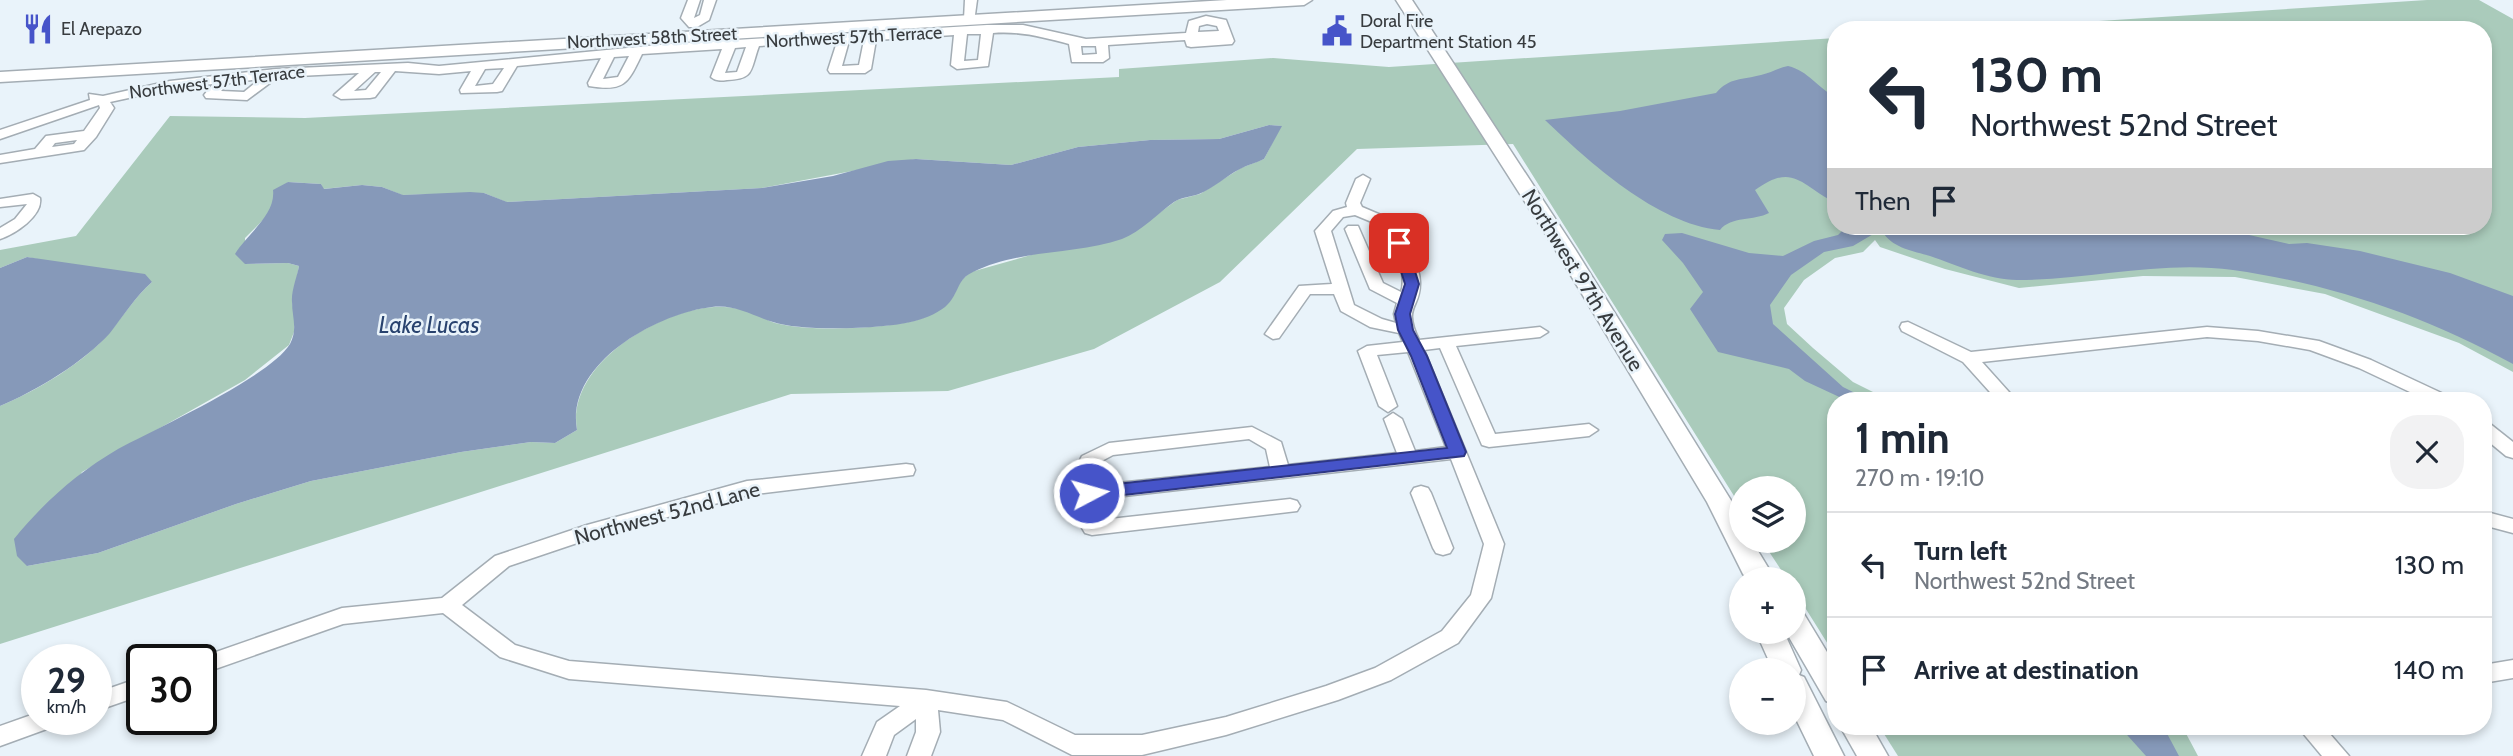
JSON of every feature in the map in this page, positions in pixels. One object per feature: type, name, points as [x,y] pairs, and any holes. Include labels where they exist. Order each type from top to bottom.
[{"type":"street","points":[[694,0],[687,18],[691,30],[705,17],[710,0]]},
{"type":"street","name":"Northwest 58th Street","points":[[968,14],[1113,0]]},
{"type":"street","name":"Northwest 58th Street","points":[[0,65],[968,14],[1304,0]]},
{"type":"street","name":"Northwest 97th Avenue","points":[[1404,0],[1564,249],[1719,502],[1753,567]]},
{"type":"street","points":[[968,14],[957,65],[984,63],[987,29]]},
{"type":"street","name":"Northwest 57th Terrace","points":[[0,135],[64,112],[63,107],[72,99],[93,97],[102,100],[151,89],[226,78],[395,68],[430,71],[637,51],[872,36],[968,14],[987,29],[1032,28],[1075,41],[1076,59],[1104,58],[1102,42],[1226,34]]},
{"type":"street","name":"Northwest 58th Street","points":[[0,77],[691,30]]},
{"type":"street","points":[[844,38],[834,71],[865,69],[872,36]]},
{"type":"street","points":[[730,45],[717,78],[742,76],[754,43]]},
{"type":"street","points":[[609,54],[594,83],[623,81],[637,51]]},
{"type":"street","points":[[481,65],[467,90],[497,88],[513,63]]},
{"type":"street","points":[[371,69],[341,95],[370,94],[395,68]]},
{"type":"street","points":[[226,78],[211,95],[247,96],[276,73]]},
{"type":"street","points":[[0,159],[79,147],[91,134],[107,108],[102,100]]},
{"type":"street","points":[[1356,210],[1353,203],[1363,179]]},
{"type":"street","points":[[0,203],[33,198],[34,204],[26,217],[0,234]]},
{"type":"street","points":[[217,659],[342,615],[447,605],[508,651],[569,670],[926,699],[1007,712],[1072,745],[1142,745],[1226,726],[1330,694],[1383,674],[1450,638],[1481,598],[1494,544],[1410,337],[1402,314],[1412,284],[1407,261],[1390,223],[1356,210],[1338,214],[1323,231],[1347,308],[1376,323],[1410,337],[1445,341],[1540,332]]},
{"type":"street","points":[[1353,229],[1376,286],[1406,301]]},
{"type":"street","points":[[1273,334],[1304,289],[1340,289]]},
{"type":"street","points":[[1908,327],[1969,358],[2000,392]]},
{"type":"street","points":[[1969,358],[2207,332],[2258,336],[2313,345],[2377,369],[2425,392]]},
{"type":"street","points":[[1408,457],[1367,351],[1410,337]]},
{"type":"street","points":[[1445,341],[1489,442],[1589,430]]},
{"type":"street","points":[[1282,472],[1275,446],[1252,433],[1108,449],[1089,460],[1089,493],[1282,472],[1408,457],[1458,452]]},
{"type":"street","points":[[2492,434],[2513,452]]},
{"type":"street","name":"Northwest 52nd Lane","points":[[447,605],[502,561],[587,532],[747,488],[906,470]]},
{"type":"street","points":[[1421,493],[1443,548]]},
{"type":"street","points":[[1093,528],[1290,506]]},
{"type":"street","points":[[2492,520],[2513,526]]},
{"type":"street","points":[[1806,642],[1827,678]]},
{"type":"street","points":[[2492,672],[2513,669]]},
{"type":"street","points":[[874,756],[885,729],[926,699]]},
{"type":"street","points":[[919,756],[928,732],[926,699]]},
{"type":"street","points":[[1806,709],[1829,756]]},
{"type":"street","points":[[0,736],[21,728]]},
{"type":"street","points":[[1860,735],[1873,756]]},
{"type":"street","points":[[2317,735],[2337,756]]},
{"type":"green space","points":[[2427,0],[2479,0],[2513,19],[2513,372],[2459,343],[2325,294],[2235,277],[2143,276],[2019,288],[1945,269],[1880,247],[1875,240],[1863,252],[1835,258],[1804,280],[1784,308],[1787,324],[1853,382],[1873,392],[1827,392],[1827,643],[1806,609],[1806,567],[1779,567],[1770,553],[1806,553],[1806,476],[1729,476],[1729,488],[1513,144],[1357,149],[1220,282],[1094,349],[948,391],[791,394],[0,644],[0,406],[44,384],[86,355],[109,333],[152,282],[27,257],[0,268],[0,250],[76,236],[170,116],[305,118],[1119,77],[1119,69],[1273,58],[1389,67],[1827,39],[1827,235],[2492,235],[2492,21],[2100,21]],"holes":[[[1269,125],[1281,126],[1264,159],[1241,168],[1200,194],[1177,200],[1147,222],[971,272],[960,283],[947,304],[917,320],[882,326],[806,328],[775,323],[751,312],[730,307],[692,310],[667,318],[620,345],[601,363],[586,384],[577,406],[577,430],[555,443],[531,442],[461,452],[311,481],[236,504],[98,553],[27,566],[82,472],[245,380],[289,345],[294,332],[292,302],[299,266],[288,263],[245,264],[245,238],[265,218],[288,182],[321,184],[323,189],[362,185],[382,187],[402,195],[484,193],[506,202],[762,188],[916,159],[1011,165],[1078,147],[1150,140],[1219,139]]]},
{"type":"green space","points":[[1885,735],[2187,735],[2198,756],[1898,756]]},
{"type":"water","points":[[1788,66],[1802,72],[1827,91],[1827,197],[1797,179],[1779,178],[1755,190],[1769,213],[1730,223],[1720,230],[1696,225],[1649,204],[1603,172],[1545,120],[1620,111],[1716,93],[1731,82]]},
{"type":"water","name":"Lake Lucas","points":[[1269,125],[1282,126],[1264,159],[1240,169],[1196,195],[1174,202],[1129,236],[1085,248],[1009,259],[973,272],[961,282],[948,304],[924,318],[885,326],[823,328],[786,325],[728,307],[690,311],[642,331],[619,346],[600,364],[585,384],[577,406],[577,430],[555,443],[531,442],[461,452],[311,481],[236,504],[98,553],[27,566],[17,556],[14,539],[49,501],[75,478],[118,449],[237,386],[278,357],[290,344],[294,328],[292,293],[299,266],[288,263],[245,264],[235,254],[270,208],[273,190],[288,182],[321,184],[324,189],[362,185],[382,187],[403,195],[484,193],[507,202],[762,188],[833,176],[888,161],[916,159],[1011,165],[1078,147],[1150,140],[1219,139]]},
{"type":"water","points":[[1682,233],[1749,253],[1783,256],[1814,241],[1838,235],[1872,235],[1853,246],[1824,252],[1791,275],[1770,305],[1773,324],[1843,387],[1853,392],[1829,392],[1805,381],[1789,369],[1718,352],[1690,309],[1703,292],[1683,263],[1662,240],[1665,234]]},
{"type":"water","points":[[1885,235],[2249,235],[2289,244],[2307,243],[2360,251],[2450,273],[2513,296],[2513,364],[2446,331],[2377,304],[2270,276],[2233,270],[2179,267],[2044,279],[1995,278],[1904,248]]},
{"type":"water","points":[[27,257],[145,274],[152,282],[110,333],[87,355],[44,384],[0,406],[0,268]]},
{"type":"water","points":[[2127,735],[2168,735],[2179,756],[2146,756]]},
{"type":"place","name":"El Arepazo","points":[[38,29]]},
{"type":"place","name":"Doral Fire Department Station 45","points":[[1337,31]]},
{"type":"route","points":[[1089,493],[1458,452],[1406,330],[1402,314],[1412,284],[1407,261],[1399,243]]}]
